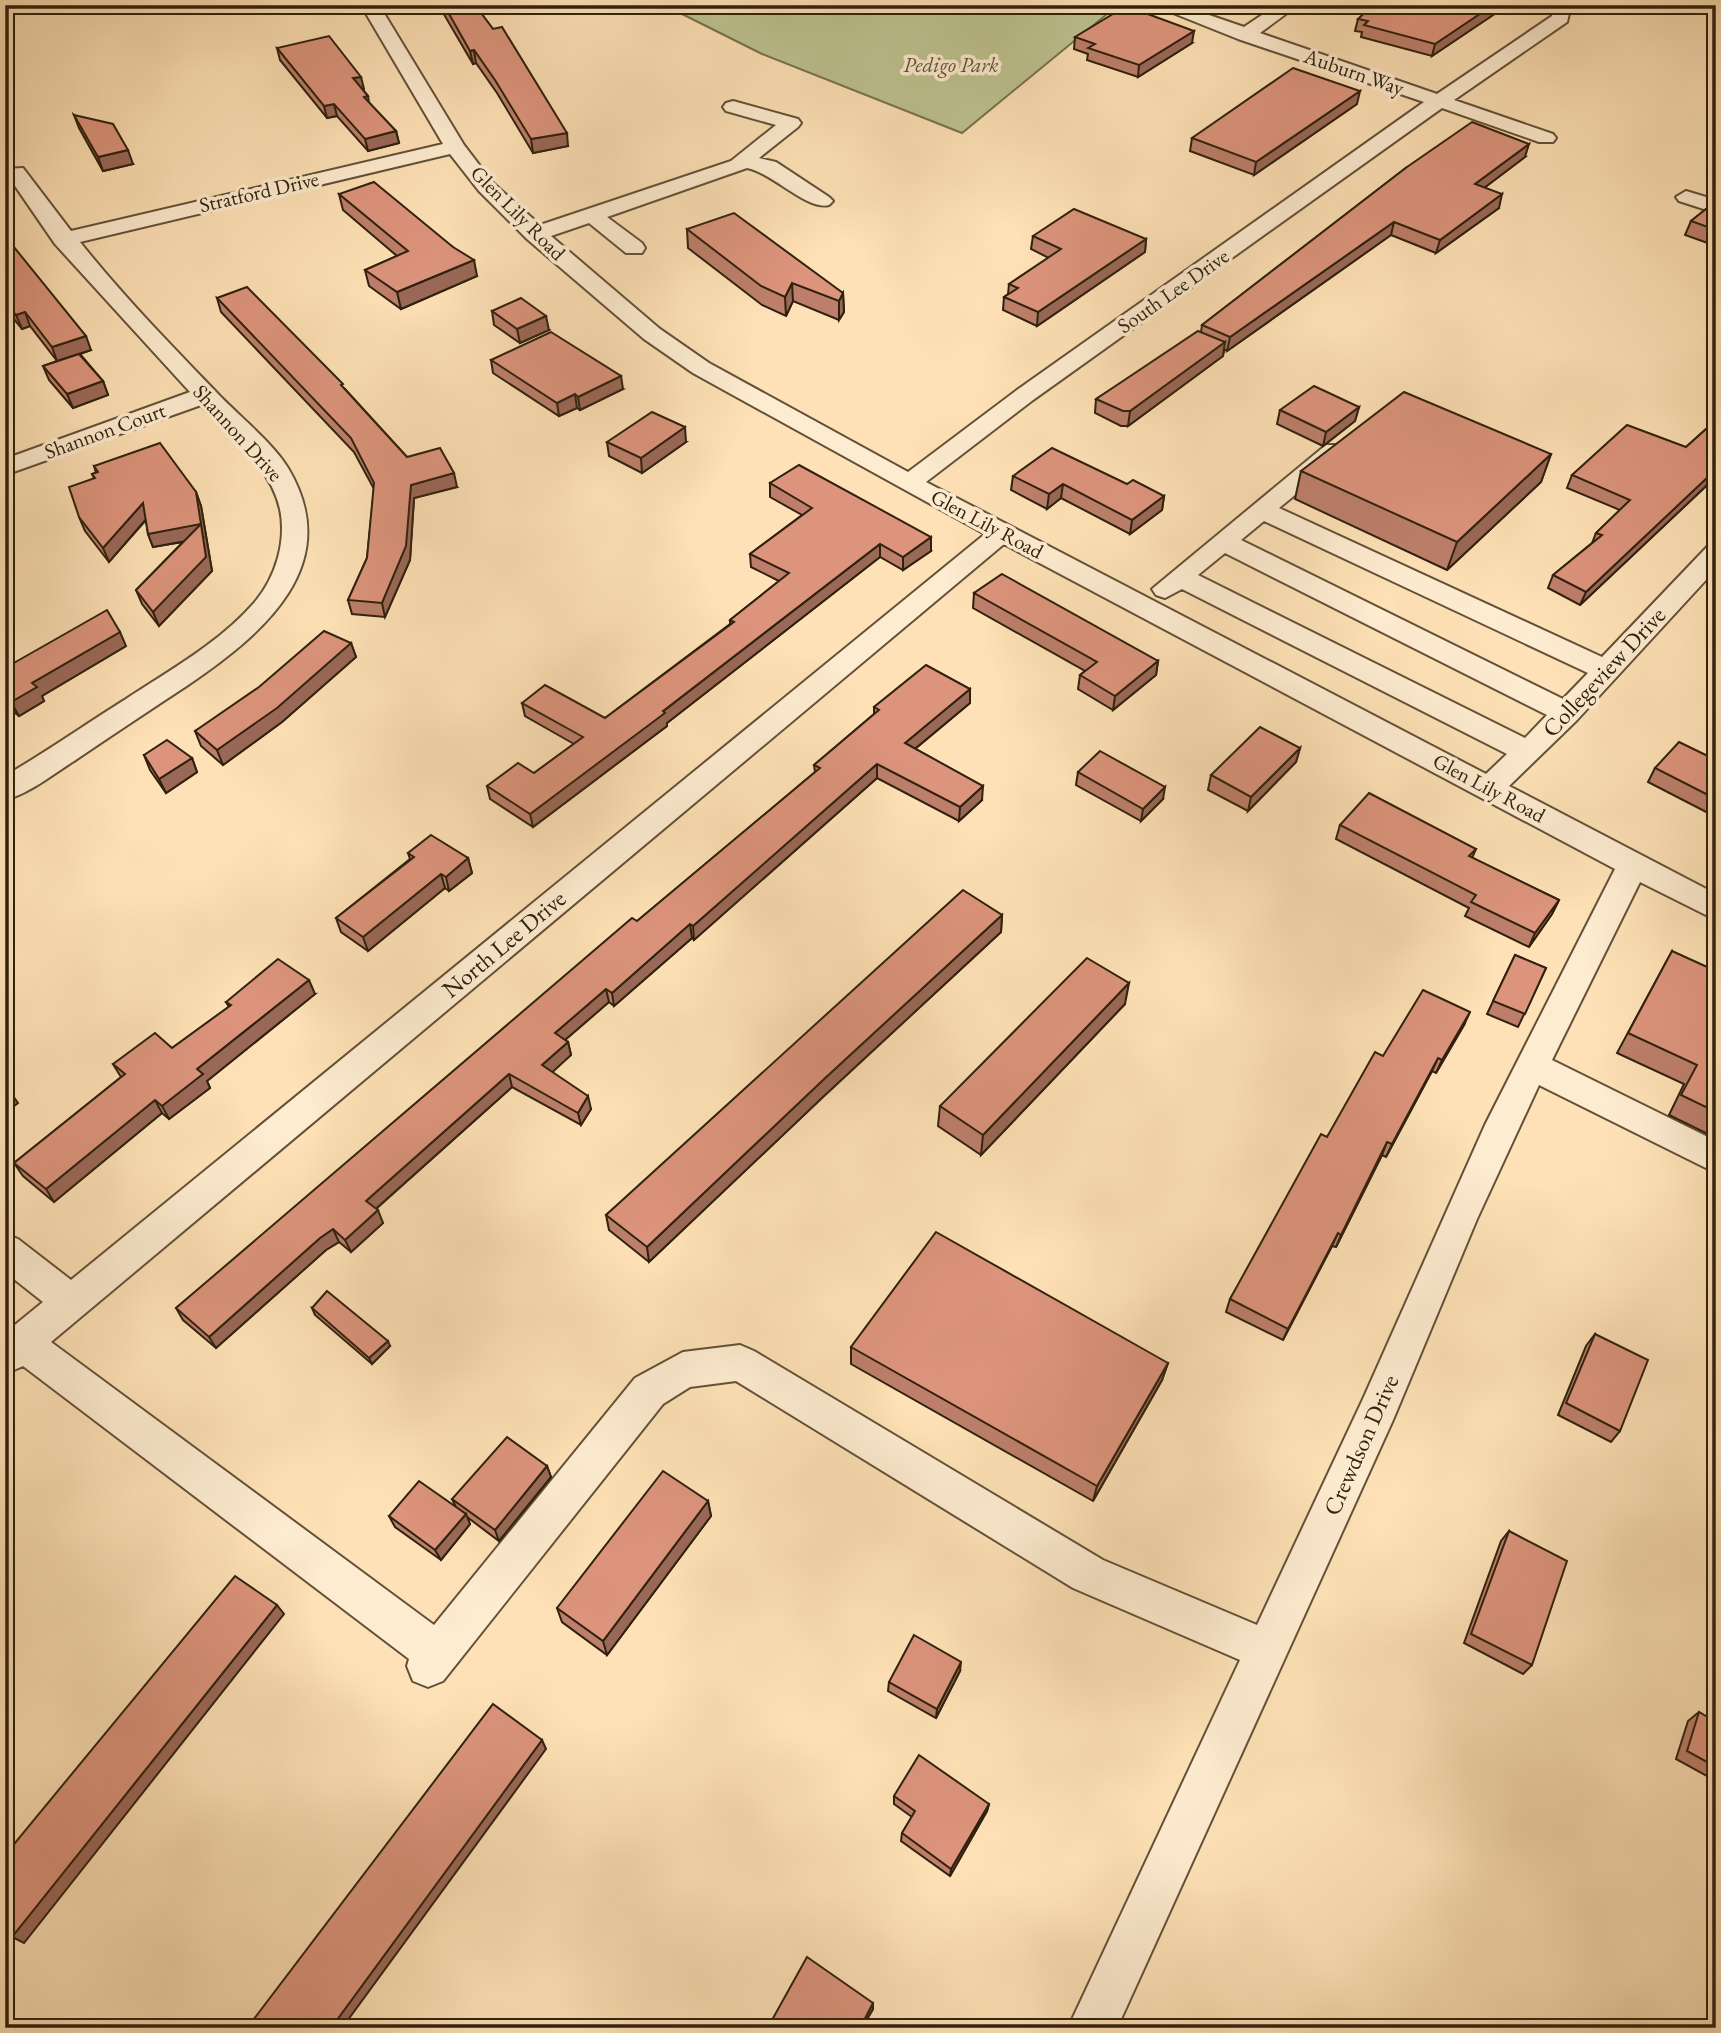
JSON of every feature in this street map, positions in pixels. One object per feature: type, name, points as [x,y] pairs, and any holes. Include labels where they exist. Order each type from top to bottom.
[{"type":"street","name":"Auburn Way","points":[[1162,5],[1546,138]]},
{"type":"street","points":[[1245,35],[1289,5]]},
{"type":"street","name":"South Lee Drive","points":[[909,483],[1026,395],[1439,101],[1554,25],[1563,14],[1562,5]]},
{"type":"street","name":"Glen Lily Road","points":[[376,6],[455,147],[486,187],[535,234],[652,334],[701,368],[909,483],[1716,908]]},
{"type":"street","points":[[535,234],[593,216],[744,161],[791,123],[733,107]]},
{"type":"street","name":"Stratford Drive","points":[[63,239],[455,147]]},
{"type":"street","points":[[744,161],[769,166],[822,201]]},
{"type":"street","name":"Shannon Drive","points":[[5,175],[16,172],[63,239],[276,469],[289,491],[298,526],[295,551],[285,579],[257,618],[231,641],[5,790]]},
{"type":"street","points":[[1686,197],[1716,207]]},
{"type":"street","points":[[593,216],[634,248]]},
{"type":"street","name":"Shannon Court","points":[[5,468],[205,395]]},
{"type":"street","points":[[1144,606],[1351,438]]},
{"type":"street","points":[[1262,510],[1606,670]]},
{"type":"street","name":"North Lee Drive","points":[[13,1350],[1003,532]]},
{"type":"street","points":[[1224,542],[1567,712]]},
{"type":"street","name":"Collegeview Drive","points":[[1489,788],[1567,712],[1716,553]]},
{"type":"street","points":[[1180,578],[1527,752]]},
{"type":"street","name":"Crewdson Drive","points":[[1091,2028],[1380,1407],[1459,1219],[1633,865]]},
{"type":"street","points":[[1532,1066],[1716,1158]]},
{"type":"street","points":[[5,1250],[71,1302]]},
{"type":"street","points":[[13,1350],[433,1660],[649,1391],[683,1370],[740,1363],[1088,1574],[1266,1650]]},
{"type":"green space","name":"Pedigo Park","points":[[664,5],[1118,5],[962,133],[762,54]]},
{"type":"building","points":[[444,5],[475,5],[493,29],[502,27],[567,133],[531,139],[495,80],[474,50],[470,51]]},
{"type":"building","points":[[1373,5],[1493,5],[1435,44],[1364,25],[1368,21],[1358,19]]},
{"type":"building","points":[[1126,6],[1194,31],[1139,65],[1088,48],[1095,44],[1075,37]]},
{"type":"building","points":[[329,36],[361,77],[353,78],[368,96],[364,97],[396,131],[365,139],[334,104],[324,106],[277,48]]},
{"type":"building","points":[[1293,68],[1360,91],[1256,162],[1192,138]]},
{"type":"building","points":[[74,115],[113,124],[128,150],[98,157]]},
{"type":"building","points":[[1472,122],[1529,144],[1475,184],[1502,194],[1440,240],[1394,222],[1230,337],[1202,325],[1407,167]]},
{"type":"building","points":[[374,182],[453,247],[474,260],[397,292],[365,270],[408,251],[339,194]]},
{"type":"building","points":[[1716,201],[1716,230],[1691,221]]},
{"type":"building","points":[[1074,209],[1146,239],[1038,312],[1004,297],[1018,288],[1009,284],[1061,249],[1033,236]]},
{"type":"building","points":[[734,213],[843,293],[839,301],[792,283],[785,297],[761,286],[687,229]]},
{"type":"building","points":[[5,236],[86,336],[52,347],[25,312],[16,315],[5,301]]},
{"type":"building","points":[[247,287],[343,384],[341,385],[407,457],[440,448],[454,473],[411,485],[406,546],[382,603],[348,600],[367,558],[374,483],[351,438],[217,298]]},
{"type":"building","points":[[521,298],[546,316],[517,329],[492,311]]},
{"type":"building","points":[[1198,331],[1225,342],[1130,411],[1123,411],[1096,399]]},
{"type":"building","points":[[551,332],[621,376],[578,397],[575,394],[557,403],[491,360]]},
{"type":"building","points":[[79,354],[103,381],[67,394],[43,366]]},
{"type":"building","points":[[1314,386],[1359,407],[1326,432],[1280,410]]},
{"type":"building","points":[[1404,392],[1551,454],[1457,542],[1301,471]]},
{"type":"building","points":[[652,412],[685,427],[641,458],[607,442]]},
{"type":"building","points":[[1716,420],[1716,469],[1710,475],[1586,592],[1553,575],[1602,535],[1596,533],[1630,500],[1572,475],[1627,425],[1686,447]]},
{"type":"building","points":[[160,443],[196,492],[201,524],[148,534],[143,503],[103,548],[79,517],[69,487],[95,478],[92,474],[98,472],[94,466]]},
{"type":"building","points":[[1052,448],[1127,484],[1133,480],[1164,496],[1132,520],[1063,484],[1049,494],[1013,476]]},
{"type":"building","points":[[799,465],[931,537],[903,557],[880,544],[663,711],[665,713],[530,814],[487,786],[518,763],[534,773],[583,737],[522,703],[545,685],[605,718],[734,622],[730,620],[789,573],[750,554],[812,508],[770,483]]},
{"type":"building","points":[[201,524],[206,557],[153,612],[136,590]]},
{"type":"building","points":[[1002,574],[1158,661],[1115,696],[1080,675],[1097,662],[974,593]]},
{"type":"building","points":[[107,610],[120,632],[32,683],[37,687],[11,702],[5,698],[5,668]]},
{"type":"building","points":[[324,631],[351,643],[277,708],[217,750],[195,731],[259,687]]},
{"type":"building","points":[[926,665],[970,689],[905,743],[983,786],[960,807],[877,764],[693,926],[690,924],[612,993],[606,989],[555,1033],[568,1042],[542,1065],[588,1096],[578,1113],[509,1074],[366,1201],[378,1210],[345,1240],[333,1229],[320,1238],[209,1337],[176,1308],[632,918],[637,921],[820,768],[814,765],[879,710],[874,707]]},
{"type":"building","points":[[1260,727],[1300,748],[1251,797],[1211,775]]},
{"type":"building","points":[[167,740],[192,758],[159,779],[144,755]]},
{"type":"building","points":[[1679,742],[1716,760],[1716,799],[1655,768]]},
{"type":"building","points":[[1100,751],[1165,787],[1143,809],[1078,772]]},
{"type":"building","points":[[1369,793],[1476,849],[1469,856],[1559,900],[1535,933],[1471,902],[1476,895],[1340,825]]},
{"type":"building","points":[[431,835],[468,858],[446,877],[441,874],[363,937],[336,918],[414,857],[408,853]]},
{"type":"building","points":[[963,890],[1002,915],[647,1247],[606,1215]]},
{"type":"building","points":[[1672,951],[1716,971],[1716,1034],[1707,1051],[1716,1055],[1716,1112],[1681,1095],[1697,1065],[1628,1033]]},
{"type":"building","points":[[1515,955],[1546,968],[1525,1014],[1493,1001]]},
{"type":"building","points":[[1087,958],[1129,983],[983,1135],[940,1106]]},
{"type":"building","points":[[278,959],[309,980],[197,1069],[203,1074],[162,1106],[155,1100],[46,1189],[14,1163],[125,1074],[113,1064],[155,1033],[172,1048],[231,1005],[226,1002]]},
{"type":"building","points":[[1423,990],[1470,1012],[1442,1060],[1438,1058],[1392,1144],[1387,1142],[1341,1235],[1338,1233],[1288,1329],[1230,1299],[1321,1134],[1327,1137],[1375,1052],[1383,1056]]},
{"type":"building","points":[[936,1232],[1168,1363],[1097,1486],[851,1347]]},
{"type":"building","points":[[327,1291],[388,1341],[369,1358],[312,1308]]},
{"type":"building","points":[[1595,1334],[1648,1360],[1620,1431],[1566,1403]]},
{"type":"building","points":[[507,1437],[547,1466],[495,1530],[452,1499]]},
{"type":"building","points":[[663,1471],[708,1501],[603,1641],[557,1608]]},
{"type":"building","points":[[419,1481],[466,1514],[435,1550],[389,1516]]},
{"type":"building","points":[[1509,1531],[1567,1561],[1532,1665],[1471,1634]]},
{"type":"building","points":[[235,1576],[277,1605],[12,1937],[5,1932],[5,1855]]},
{"type":"building","points":[[914,1635],[961,1662],[937,1709],[889,1682]]},
{"type":"building","points":[[493,1704],[542,1740],[331,2028],[247,2028]]},
{"type":"building","points":[[1699,1712],[1716,1722],[1716,1767],[1687,1751]]},
{"type":"building","points":[[919,1755],[989,1804],[951,1869],[902,1833],[915,1811],[894,1796]]},
{"type":"building","points":[[807,1957],[873,2003],[860,2028],[782,2028],[772,2020]]}]
